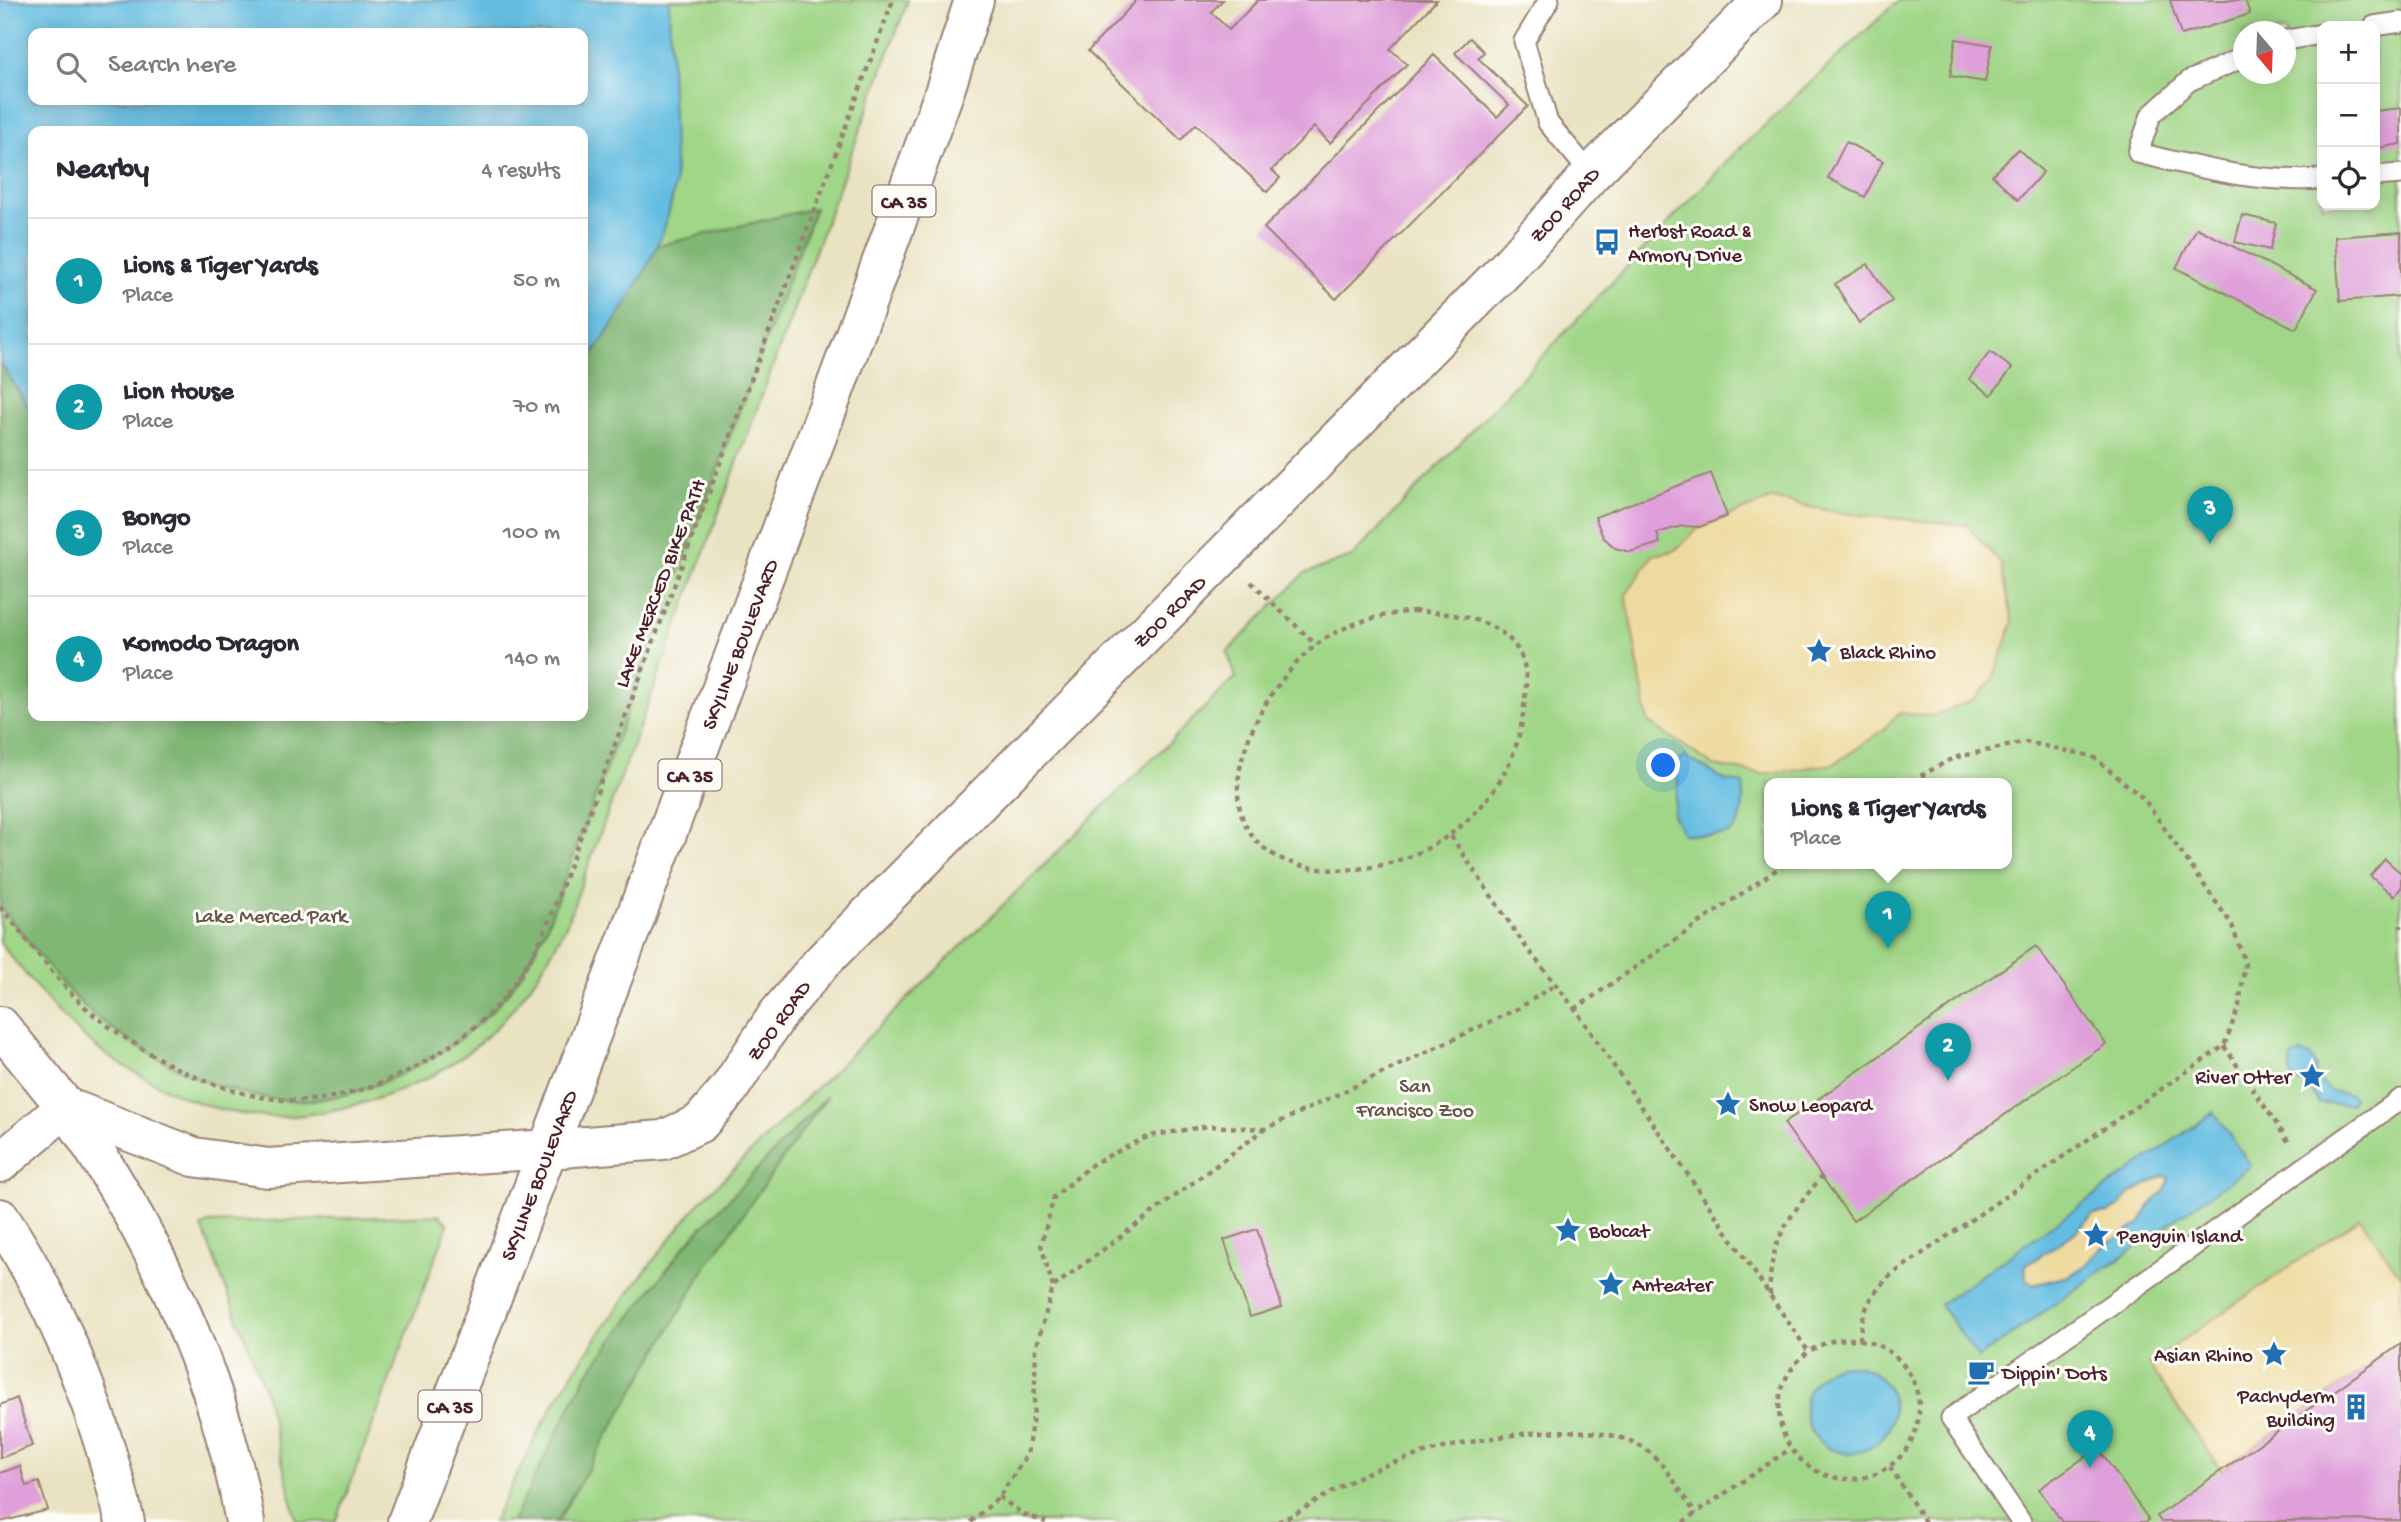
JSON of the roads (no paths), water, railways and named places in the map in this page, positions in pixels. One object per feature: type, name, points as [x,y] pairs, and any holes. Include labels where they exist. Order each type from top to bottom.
[{"type":"main road","name":"SKYLINE BOULEVARD","points":[[407,1522],[844,363],[944,93],[974,0]]},
{"type":"main road","name":"ZOO ROAD","points":[[66,1107],[194,1157],[256,1167],[309,1166],[663,1140],[700,1123],[729,1089],[778,1014],[807,979],[1507,268],[1591,174],[1763,0]]},
{"type":"main road","points":[[0,1026],[66,1107],[129,1203],[178,1304],[215,1402],[245,1522]]},
{"type":"main road","points":[[0,1163],[66,1107]]},
{"type":"main road","points":[[0,1218],[41,1289],[85,1385],[102,1434],[125,1522]]},
{"type":"lane","points":[[1549,0],[1524,41],[1548,123],[1591,174]]},
{"type":"lane","points":[[2380,25],[2401,22]]},
{"type":"lane","points":[[2296,38],[2317,35]]},
{"type":"lane","points":[[2233,62],[2189,81],[2151,116],[2138,153],[2226,175],[2293,181],[2317,179]]},
{"type":"lane","points":[[2380,176],[2401,174]]},
{"type":"lane","points":[[2021,1522],[1951,1418],[2401,1099]]},
{"type":"water","points":[[0,0],[669,0],[675,182],[670,207],[662,232],[640,280],[588,362],[588,126],[28,126],[28,406],[0,362]]},
{"type":"water","points":[[1685,756],[1725,780],[1744,784],[1741,815],[1733,831],[1715,835],[1683,834],[1673,815],[1678,787],[1677,762]]},
{"type":"water","name":"River Otter","points":[[2301,1053],[2310,1056],[2316,1067],[2315,1076],[2330,1091],[2351,1095],[2353,1099],[2350,1104],[2319,1104],[2308,1084],[2295,1082],[2290,1072],[2292,1058]]},
{"type":"water","points":[[2214,1112],[2251,1166],[1978,1358],[1940,1304]],"holes":[[[2165,1175],[2169,1179],[2164,1192],[2149,1206],[2141,1223],[2101,1248],[2086,1265],[2069,1276],[2033,1285],[2026,1278],[2025,1266],[2073,1234],[2093,1215],[2108,1213],[2121,1205],[2129,1194]]]},
{"type":"water","points":[[1849,1365],[1866,1369],[1880,1378],[1889,1392],[1893,1409],[1889,1426],[1880,1440],[1866,1449],[1849,1453],[1832,1449],[1818,1440],[1809,1426],[1805,1409],[1809,1392],[1818,1378],[1832,1369]]},
{"type":"place","name":"Herbst Road & Armory Drive","points":[[1607,242]]},
{"type":"place","name":"Bongo","points":[[2210,544]]},
{"type":"place","name":"Black Rhino","points":[[1819,651]]},
{"type":"place","name":"Lions & Tiger Yards","points":[[1888,949]]},
{"type":"place","name":"River Otter","points":[[2312,1076]]},
{"type":"place","name":"Lion House","points":[[1948,1081]]},
{"type":"place","name":"Snow Leopard","points":[[1728,1104]]},
{"type":"place","name":"Bobcat","points":[[1568,1230]]},
{"type":"place","name":"Penguin Island","points":[[2096,1235]]},
{"type":"place","name":"Anteater","points":[[1611,1284]]},
{"type":"place","name":"Asian Rhino","points":[[2274,1354]]},
{"type":"place","name":"Dippin' Dots","points":[[1981,1372]]},
{"type":"place","name":"Pachyderm Building","points":[[2356,1407]]},
{"type":"place","name":"Komodo Dragon","points":[[2090,1468]]},
{"type":"park label","name":"Lake Merced Park","points":[[271,915]]},
{"type":"park label","name":"San Francisco Zoo","points":[[1415,1097]]}]
